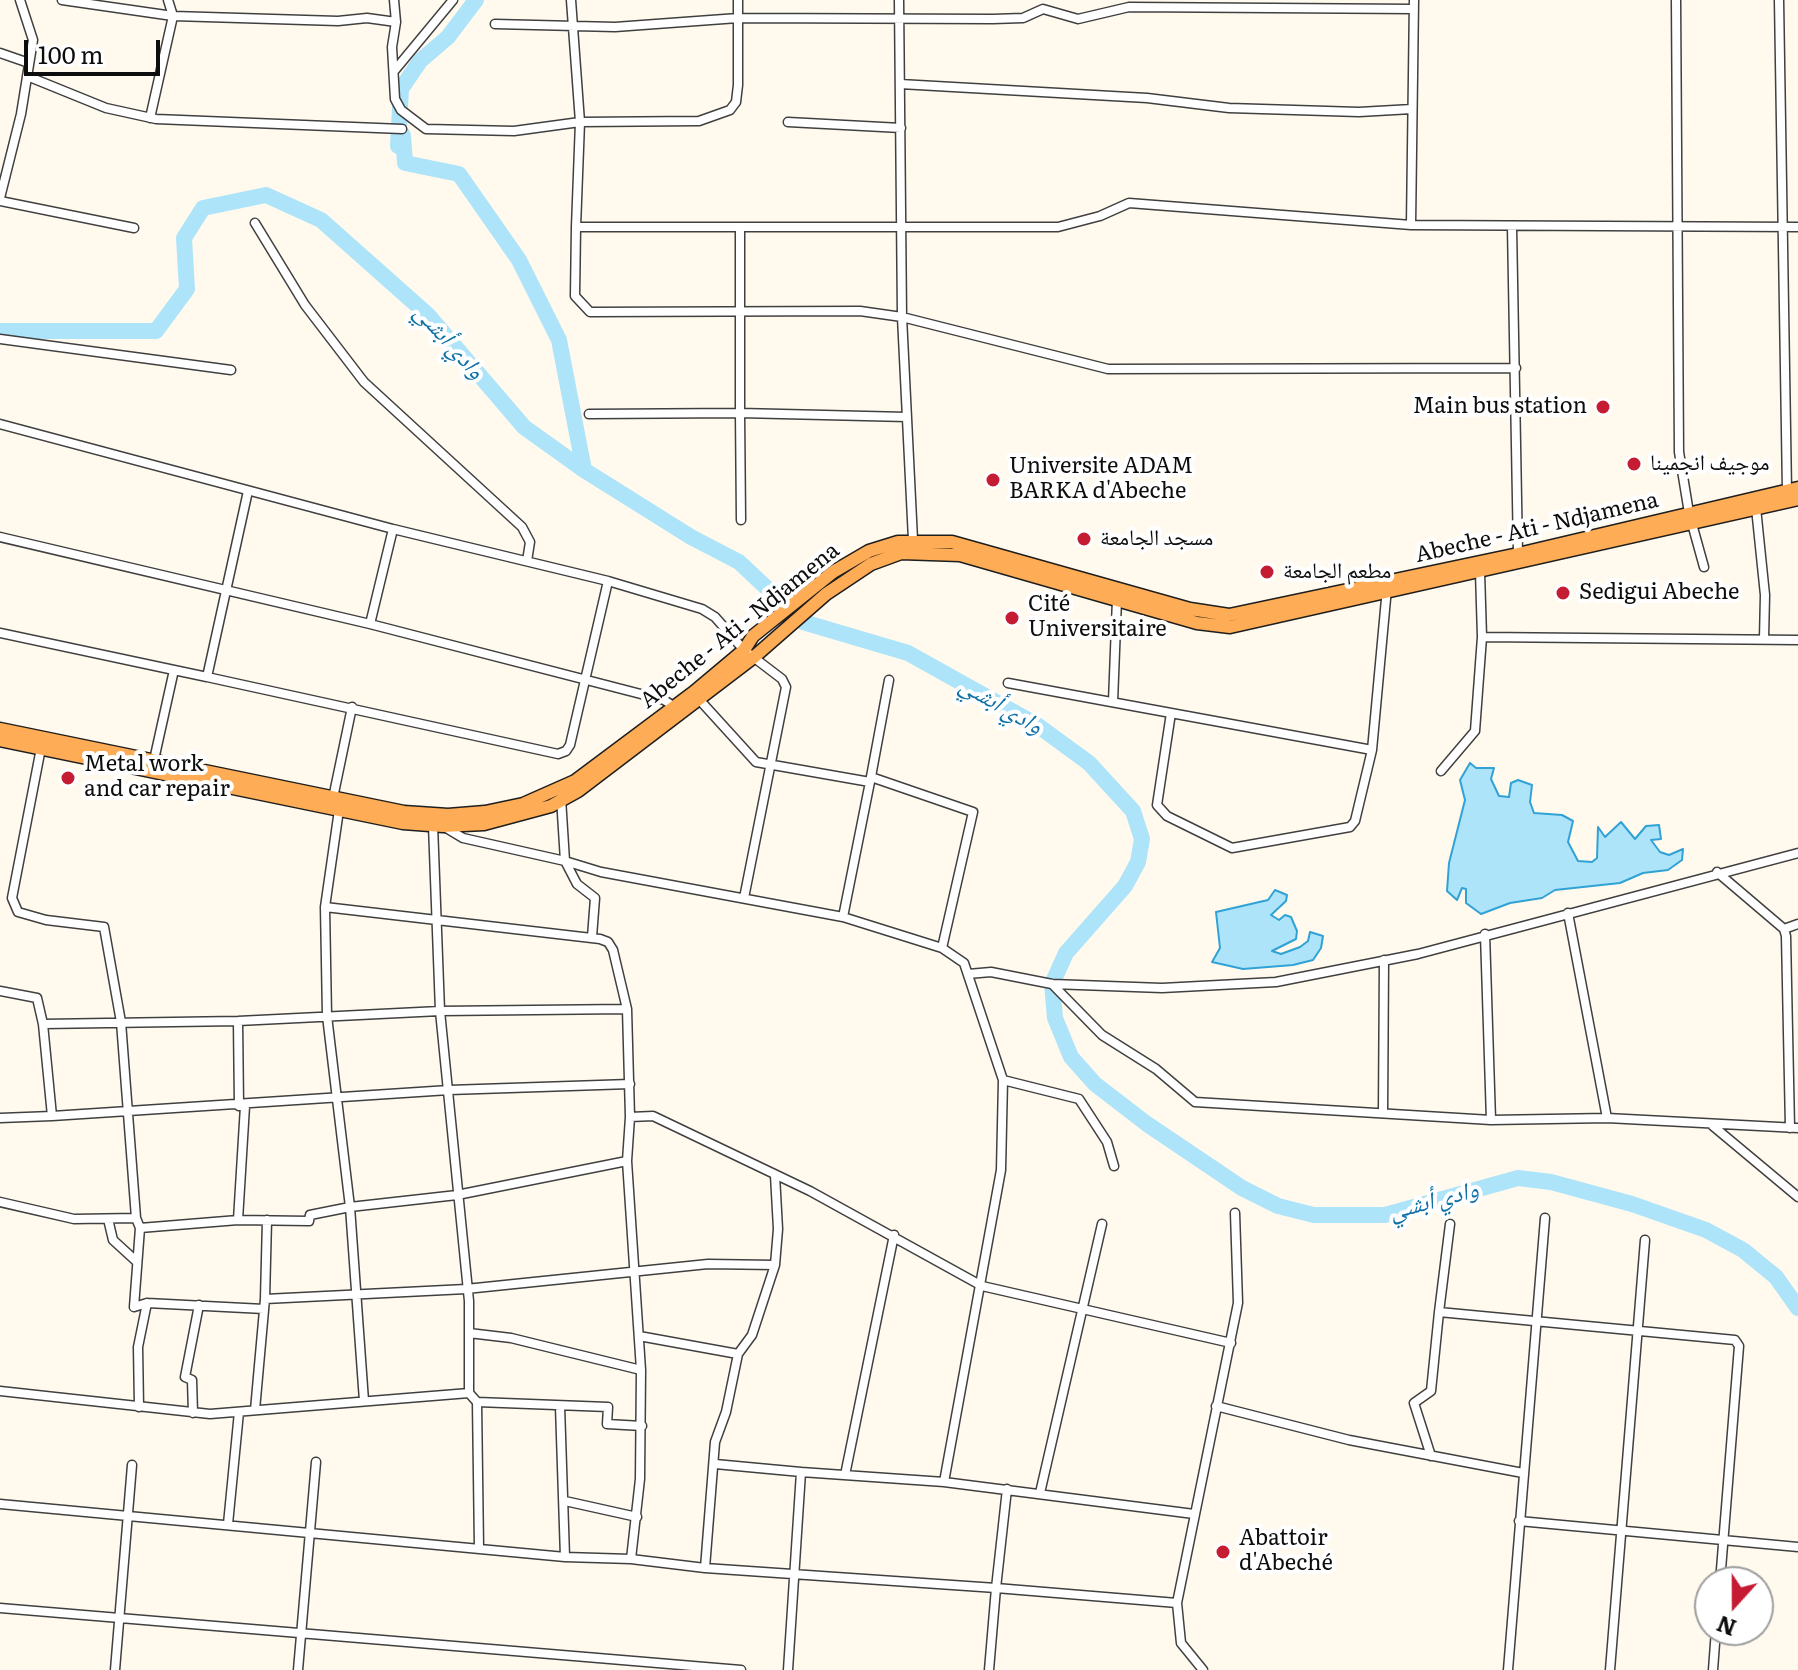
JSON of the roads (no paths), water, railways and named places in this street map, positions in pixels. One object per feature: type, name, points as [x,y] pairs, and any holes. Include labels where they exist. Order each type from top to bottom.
[{"type":"highway","name":"Abeche - Ati - Ndjamena","points":[[1387,588],[1480,572],[1792,490]]},
{"type":"highway","name":"Abeche - Ati - Ndjamena","points":[[1690,518],[1798,499]]},
{"type":"highway","name":"Abeche - Ati - Ndjamena","points":[[754,651],[753,636],[833,572],[869,551],[913,540],[952,542],[1118,594],[1197,623],[1230,627],[1518,554],[1592,542]]},
{"type":"highway","name":"Abeche - Ati - Ndjamena","points":[[0,740],[438,826],[484,824],[521,816],[607,772],[678,708],[826,594],[871,564],[901,553],[960,555],[1118,594]]},
{"type":"highway","points":[[833,572],[840,584]]},
{"type":"highway","name":"Abeche - Ati - Ndjamena","points":[[0,729],[154,760],[200,777]]},
{"type":"highway","name":"Abeche - Ati - Ndjamena","points":[[336,804],[448,815],[560,795]]},
{"type":"street","points":[[20,0],[33,40],[0,200],[134,228]]},
{"type":"street","points":[[62,0],[173,16],[338,21],[367,18],[396,22]]},
{"type":"street","points":[[150,118],[173,16],[168,0]]},
{"type":"street","points":[[394,0],[395,99],[401,110],[426,129],[514,131],[580,122],[699,121],[730,110],[736,102],[739,76],[738,0]]},
{"type":"street","points":[[394,71],[453,0]]},
{"type":"street","points":[[571,0],[580,122],[575,296],[590,312],[860,311],[902,317],[1108,369],[1516,368]]},
{"type":"street","points":[[899,0],[902,317],[913,540]]},
{"type":"street","points":[[1676,0],[1679,452],[1690,518],[1704,567]]},
{"type":"street","points":[[1779,0],[1782,227],[1792,490]]},
{"type":"street","points":[[495,24],[615,27],[738,18],[1023,18],[1044,5],[1078,19],[1129,7],[1414,5],[1411,225]]},
{"type":"street","points":[[0,53],[29,63]]},
{"type":"street","points":[[27,76],[106,108],[150,118],[402,129]]},
{"type":"street","points":[[900,84],[1147,98],[1229,108],[1359,112],[1412,109]]},
{"type":"street","points":[[788,122],[901,128]]},
{"type":"street","points":[[576,227],[1058,227],[1129,203],[1411,225],[1798,227]]},
{"type":"street","points":[[255,223],[305,305],[364,382],[522,527],[530,542],[527,561]]},
{"type":"street","points":[[740,227],[741,520]]},
{"type":"street","points":[[1512,227],[1518,554]]},
{"type":"street","points":[[0,339],[231,370]]},
{"type":"street","points":[[589,414],[740,413],[907,417]]},
{"type":"street","points":[[0,424],[393,529],[608,581],[702,609],[715,617],[754,651],[786,687],[744,898]]},
{"type":"street","points":[[207,677],[224,588],[248,491]]},
{"type":"street","points":[[1756,508],[1765,595],[1764,639]]},
{"type":"street","points":[[370,624],[393,529]]},
{"type":"street","points":[[0,537],[370,624],[587,679],[678,708]]},
{"type":"street","points":[[1441,771],[1475,731],[1482,637],[1480,572]]},
{"type":"street","points":[[0,633],[558,754],[570,745],[608,581]]},
{"type":"street","points":[[1171,713],[1157,805],[1167,816],[1232,848],[1350,827],[1355,821],[1372,750],[1387,588]]},
{"type":"street","points":[[1113,702],[1118,594]]},
{"type":"street","points":[[1482,637],[1798,640]]},
{"type":"street","points":[[154,760],[174,670]]},
{"type":"street","points":[[843,917],[889,680]]},
{"type":"street","points":[[1008,683],[1372,750]]},
{"type":"street","points":[[696,696],[749,757],[871,779],[973,812],[942,948]]},
{"type":"street","points":[[352,707],[336,804],[325,907],[327,1016],[334,1098],[350,1207],[364,1401]]},
{"type":"street","points":[[41,748],[12,898],[18,912],[46,920],[104,927],[121,1022],[136,1218],[140,1228],[134,1307],[147,1303],[265,1304],[356,1294],[466,1289],[635,1274],[708,1264],[775,1265]]},
{"type":"street","points":[[560,795],[565,861],[577,884],[595,898],[592,937]]},
{"type":"street","points":[[479,1548],[477,1402],[469,1393],[466,1289],[440,1011],[435,921],[438,826],[463,838],[601,872],[843,917],[942,948],[964,963],[1003,1080],[1001,1170],[944,1482]]},
{"type":"street","points":[[968,974],[991,972],[1052,984],[1162,988],[1276,982],[1384,960],[1798,853]]},
{"type":"street","points":[[1052,984],[1102,1035],[1156,1069],[1195,1102],[1491,1120],[1607,1118],[1794,1128],[1784,929],[1717,872]]},
{"type":"street","points":[[325,907],[592,937],[608,942],[613,950],[627,1009],[630,1084],[627,1161],[641,1370],[642,1426],[637,1517],[631,1559]]},
{"type":"street","points":[[1568,913],[1607,1118]]},
{"type":"street","points":[[1784,929],[1798,924]]},
{"type":"street","points":[[1485,934],[1491,1120]]},
{"type":"street","points":[[1383,1113],[1384,960]]},
{"type":"street","points":[[0,991],[37,998],[43,1024],[52,1116]]},
{"type":"street","points":[[43,1024],[238,1021],[440,1011],[627,1009]]},
{"type":"street","points":[[238,1021],[242,1106],[238,1220]]},
{"type":"street","points":[[1003,1080],[1079,1099],[1107,1142],[1114,1166]]},
{"type":"street","points":[[0,1118],[242,1106],[449,1090],[630,1084]]},
{"type":"street","points":[[630,1117],[653,1116],[894,1235],[982,1286],[1231,1343]]},
{"type":"street","points":[[1712,1125],[1798,1197]]},
{"type":"street","points":[[140,1228],[238,1220],[309,1221],[310,1215],[350,1207],[457,1195],[627,1161]]},
{"type":"street","points":[[705,1568],[715,1442],[726,1412],[738,1354],[752,1335],[775,1265],[778,1229],[775,1175]]},
{"type":"street","points":[[0,1202],[74,1219],[136,1218]]},
{"type":"street","points":[[1203,1670],[1181,1643],[1177,1603],[1238,1303],[1235,1213]]},
{"type":"street","points":[[1508,1670],[1545,1218]]},
{"type":"street","points":[[108,1219],[113,1240],[136,1261]]},
{"type":"street","points":[[255,1410],[265,1304],[267,1220]]},
{"type":"street","points":[[1040,1493],[1102,1224]]},
{"type":"street","points":[[1431,1456],[1414,1403],[1431,1391],[1450,1224]]},
{"type":"street","points":[[845,1475],[894,1235]]},
{"type":"street","points":[[1610,1670],[1645,1240]]},
{"type":"street","points":[[139,1407],[138,1347],[147,1303]]},
{"type":"street","points":[[193,1413],[192,1380],[185,1377],[199,1305]]},
{"type":"street","points":[[1439,1312],[1726,1337],[1739,1346],[1721,1566]]},
{"type":"street","points":[[469,1333],[511,1338],[641,1370]]},
{"type":"street","points":[[639,1336],[738,1354]]},
{"type":"street","points":[[0,1391],[193,1413],[469,1393]]},
{"type":"street","points":[[477,1402],[608,1407],[607,1424],[642,1426]]},
{"type":"street","points":[[560,1406],[565,1557]]},
{"type":"street","points":[[1216,1406],[1431,1456],[1523,1473]]},
{"type":"street","points":[[228,1524],[239,1412]]},
{"type":"street","points":[[298,1670],[316,1462]]},
{"type":"street","points":[[715,1464],[944,1482],[1194,1514]]},
{"type":"street","points":[[115,1670],[132,1465]]},
{"type":"street","points":[[788,1670],[791,1574],[801,1472]]},
{"type":"street","points":[[989,1670],[1007,1489]]},
{"type":"street","points":[[565,1501],[637,1517]]},
{"type":"street","points":[[0,1504],[565,1557],[631,1559],[705,1568],[1177,1603]]},
{"type":"street","points":[[1519,1521],[1798,1547]]},
{"type":"street","points":[[0,1608],[741,1670]]},
{"type":"street","points":[[1713,1670],[1715,1646]]},
{"type":"street","points":[[580,1670],[581,1657]]},
{"type":"water","points":[[1470,763],[1476,768],[1494,768],[1491,779],[1499,796],[1509,797],[1511,783],[1518,780],[1532,785],[1530,802],[1534,813],[1562,815],[1573,821],[1568,842],[1578,861],[1592,862],[1597,858],[1598,827],[1605,837],[1621,822],[1635,839],[1646,826],[1659,825],[1661,839],[1651,840],[1660,852],[1669,855],[1683,849],[1682,860],[1668,870],[1643,873],[1620,883],[1555,890],[1542,898],[1510,903],[1481,914],[1466,903],[1466,889],[1462,888],[1457,900],[1447,891],[1449,863],[1465,800],[1460,780]]},
{"type":"water","points":[[1275,890],[1287,895],[1286,901],[1271,915],[1279,920],[1285,915],[1291,917],[1297,931],[1296,939],[1272,951],[1281,954],[1300,947],[1308,941],[1310,932],[1323,936],[1321,948],[1313,960],[1293,965],[1243,969],[1212,962],[1220,948],[1216,912],[1268,900]]},
{"type":"waterway","points":[[398,146],[401,89],[420,61],[448,37],[476,0]]},
{"type":"waterway","points":[[403,135],[405,163],[459,174],[519,260],[559,340],[584,470]]},
{"type":"waterway","name":"وادي أبشي","points":[[0,331],[156,331],[187,289],[184,238],[203,208],[266,195],[321,220],[428,315],[524,427],[584,470],[691,537],[739,562],[803,622],[908,653],[1037,725],[1089,763],[1133,811],[1142,839],[1138,862],[1125,886],[1066,953],[1052,984],[1055,1018],[1071,1057],[1095,1084],[1147,1124],[1242,1188],[1278,1206],[1314,1215],[1385,1215],[1518,1178],[1551,1182],[1632,1204],[1706,1230],[1743,1250],[1776,1277],[1798,1308]]},
{"type":"place","name":"Main bus station","points":[[1603,407]]},
{"type":"place","name":"موجيف انجمينا","points":[[1634,464]]},
{"type":"place","name":"Universite ADAM BARKA d'Abeche","points":[[993,480]]},
{"type":"place","name":"مسجد الجامعة","points":[[1084,539]]},
{"type":"place","name":"مطعم الجامعة","points":[[1267,572]]},
{"type":"place","name":"Sedigui Abeche","points":[[1563,593]]},
{"type":"place","name":"Cité Universitaire","points":[[1012,618]]},
{"type":"place","name":"Metal work and car repair","points":[[68,778]]},
{"type":"place","name":"Abattoir d'Abeché","points":[[1223,1552]]}]
